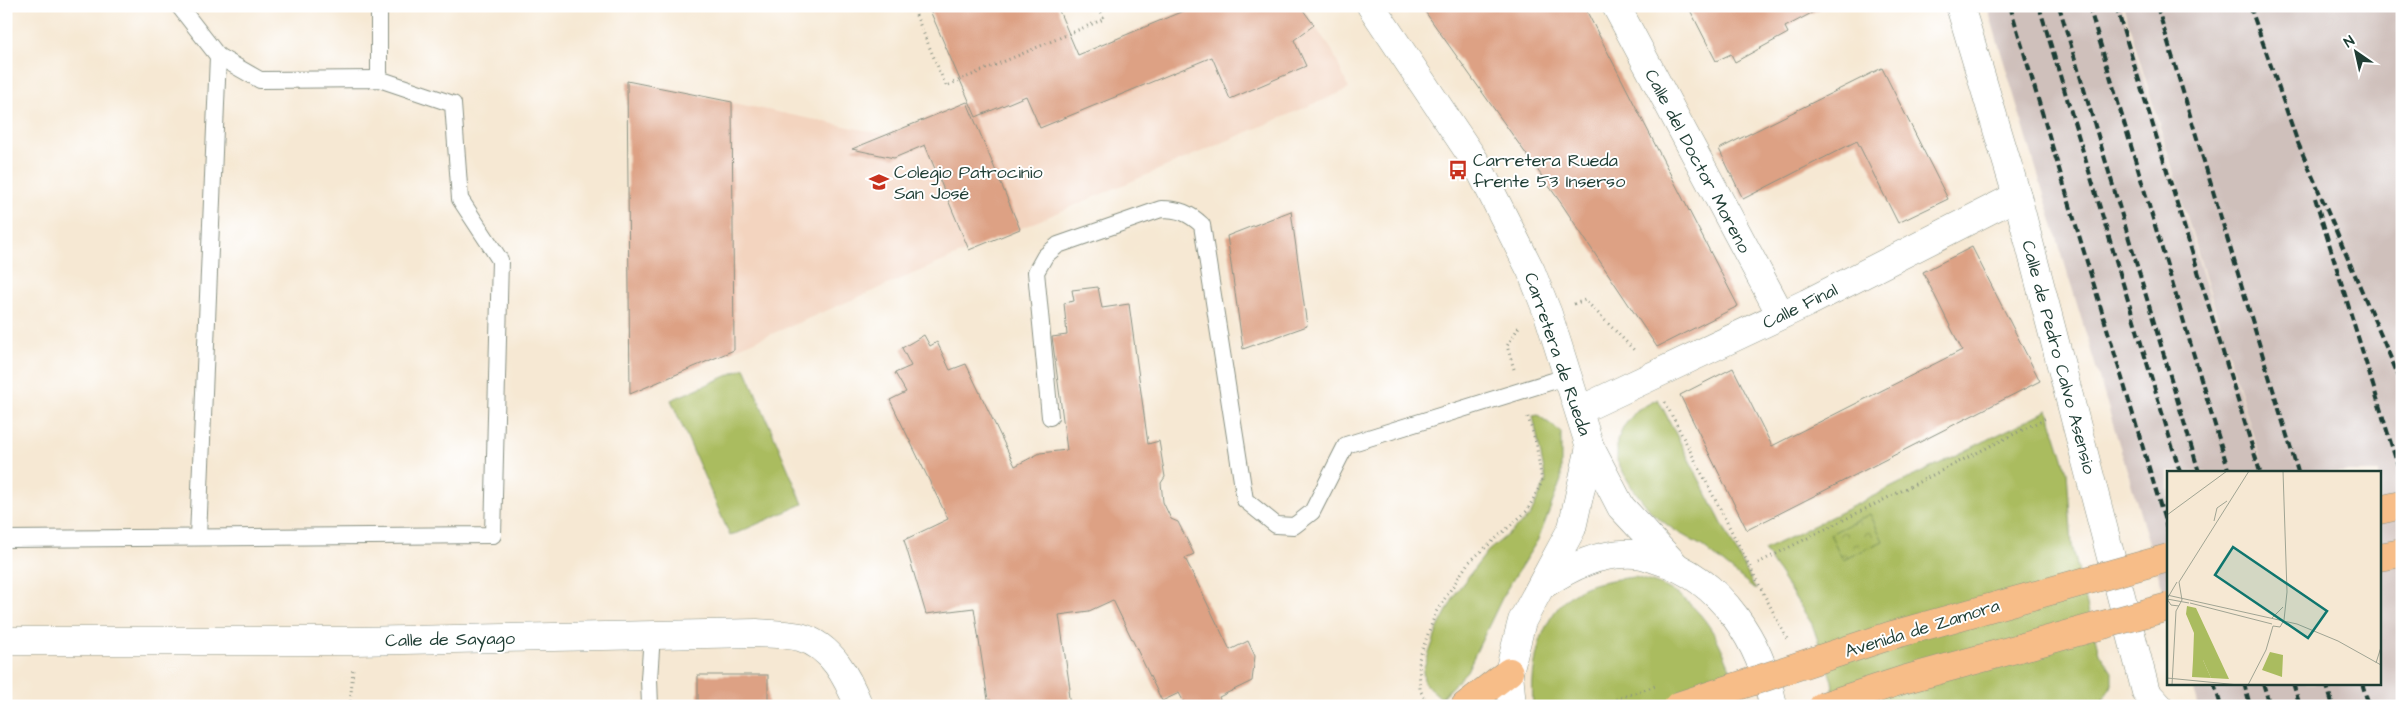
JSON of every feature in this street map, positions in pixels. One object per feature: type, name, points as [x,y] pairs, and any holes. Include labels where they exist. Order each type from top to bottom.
[{"type":"highway","points":[[2380,510],[2402,505]]},
{"type":"highway","points":[[2380,557],[2402,552]]},
{"type":"highway","name":"Avenida de Zamora","points":[[1678,706],[1889,636],[2167,558]]},
{"type":"highway","points":[[1824,706],[1922,674],[2167,607]]},
{"type":"highway","points":[[1465,706],[1509,672]]},
{"type":"street","name":"Carretera de Rueda","points":[[1371,6],[1477,164],[1531,271],[1569,376],[1590,447],[1621,507],[1675,565]]},
{"type":"street","name":"Calle del Doctor Moreno","points":[[1616,6],[1781,315]]},
{"type":"street","name":"Calle de Pedro Calvo Asensio","points":[[1960,6],[2017,196],[2072,405],[2146,701]]},
{"type":"street","name":"Calle Final","points":[[1580,410],[1781,315],[2017,196]]},
{"type":"street","name":"Carretera de Rueda","points":[[1512,706],[1509,672],[1522,621],[1572,528],[1590,447]]},
{"type":"street","points":[[1543,585],[1573,566],[1591,559],[1610,555],[1637,554],[1675,565],[1700,582],[1722,602],[1741,625],[1762,664],[1773,706]]},
{"type":"street","name":"Calle de Sayago","points":[[6,641],[356,641],[757,633],[800,637],[827,651],[848,680],[859,706]]},
{"type":"lane","points":[[6,539],[493,534],[500,260],[460,198],[453,104],[379,79],[260,80],[218,56],[178,6]]},
{"type":"lane","points":[[379,6],[379,79]]},
{"type":"lane","points":[[198,537],[218,56]]},
{"type":"lane","points":[[1050,417],[1036,272],[1044,256],[1058,245],[1161,209],[1177,209],[1191,215],[1202,225],[1245,500],[1276,525],[1294,526],[1312,512],[1346,445],[1569,376]]},
{"type":"lane","points":[[650,706],[649,679],[652,635]]},
{"type":"path","points":[[912,6],[946,86],[1104,19],[1098,6]]},
{"type":"path","name":"Carretera de Rueda","points":[[1578,302],[1585,300],[1639,356]]},
{"type":"path","name":"Carretera de Rueda","points":[[1516,376],[1507,346],[1520,324],[1529,321]]},
{"type":"path","points":[[1662,398],[1791,647]]},
{"type":"path","points":[[1758,563],[2072,405]]},
{"type":"path","points":[[1429,706],[1420,690],[1419,659],[1436,612],[1468,563],[1527,511],[1542,482],[1536,443],[1526,411]]},
{"type":"path","points":[[350,706],[356,641]]},
{"type":"shaded area","name":"Colegio Patrocinio San José","points":[[1195,6],[1300,6],[1332,50],[1349,89],[630,394],[627,81],[888,135]]},
{"type":"shaded area","points":[[1987,6],[2121,6],[2263,471],[2167,471],[2167,603]]},
{"type":"shaded area","points":[[2123,6],[2402,6],[2402,706],[2198,706],[2191,684],[2380,684],[2380,471],[2264,471]]},
{"type":"green space","points":[[745,368],[803,504],[730,536],[671,400]]},
{"type":"green space","points":[[1658,399],[1756,590],[1702,546],[1674,530],[1652,513],[1631,486],[1617,461],[1617,441],[1624,426],[1637,410]]},
{"type":"green space","points":[[2048,410],[2067,471],[2072,545],[2099,653],[2112,672],[2112,684],[2103,701],[2091,706],[1835,706],[1832,681],[1812,624],[1764,550]]},
{"type":"green space","points":[[1538,415],[1561,432],[1561,480],[1539,538],[1505,592],[1467,671],[1441,698],[1424,683],[1423,670],[1438,628],[1457,591],[1488,551],[1530,516],[1546,481],[1533,416]]},
{"type":"green space","points":[[1870,514],[1883,541],[1843,560],[1830,534]]},
{"type":"green space","points":[[1635,577],[1671,590],[1699,613],[1718,641],[1732,673],[1743,706],[1533,706],[1533,674],[1536,657],[1540,641],[1555,612],[1579,590],[1592,584]]},
{"type":"building","points":[[928,6],[1057,6],[1078,55],[1195,6],[1300,6],[1314,25],[1294,40],[1306,66],[1230,99],[1212,57],[1040,128],[1026,96],[976,117]]},
{"type":"building","points":[[1421,6],[1584,6],[1738,306],[1657,347],[1563,206]]},
{"type":"building","points":[[1688,6],[1825,6],[1785,27],[1788,33],[1735,62],[1731,54],[1716,61]]},
{"type":"building","points":[[1882,68],[1948,199],[1898,223],[1857,141],[1743,199],[1719,149]]},
{"type":"building","points":[[627,81],[732,102],[734,350],[630,394]]},
{"type":"building","points":[[967,102],[1020,229],[969,250],[925,145],[894,158],[852,149]]},
{"type":"building","points":[[1291,211],[1307,326],[1243,349],[1227,236]]},
{"type":"building","points":[[1972,247],[2040,381],[1747,530],[1680,395],[1733,368],[1772,446],[1962,350],[1923,272]]},
{"type":"building","points":[[1098,287],[1102,308],[1129,304],[1148,444],[1159,441],[1165,477],[1161,483],[1163,502],[1171,519],[1178,522],[1194,554],[1185,558],[1230,650],[1248,641],[1255,656],[1252,681],[1219,697],[1223,706],[1186,706],[1179,693],[1162,701],[1113,600],[1089,611],[1059,615],[1070,689],[1068,690],[1070,706],[992,706],[991,700],[988,700],[974,608],[926,614],[904,540],[948,519],[890,400],[906,392],[895,373],[911,366],[902,348],[924,335],[930,346],[937,342],[950,370],[966,364],[1015,466],[1040,453],[1067,450],[1052,337],[1067,335],[1064,303],[1074,301],[1072,290]]},
{"type":"building","points":[[698,675],[768,675],[768,706],[698,706]]},
{"type":"railway","points":[[2010,6],[2167,528]]},
{"type":"railway","points":[[2039,6],[2180,471]]},
{"type":"railway","points":[[2059,6],[2199,471]]},
{"type":"railway","points":[[2089,6],[2229,471]]},
{"type":"railway","points":[[2116,6],[2260,471]]},
{"type":"railway","points":[[2157,6],[2298,471]]},
{"type":"railway","points":[[2250,6],[2298,143],[2402,384]]},
{"type":"railway","points":[[2315,198],[2402,479]]},
{"type":"railway","points":[[2214,684],[2221,706]]},
{"type":"railway","points":[[2244,684],[2250,706]]},
{"type":"railway","points":[[2263,684],[2270,706]]},
{"type":"railway","points":[[2293,684],[2300,706]]},
{"type":"railway","points":[[2326,684],[2333,706]]},
{"type":"railway","points":[[2362,684],[2369,706]]},
{"type":"place","name":"Carretera Rueda frente 53 Inserso","points":[[1458,170]]},
{"type":"place","name":"Colegio Patrocinio San José","points":[[879,182]]}]
